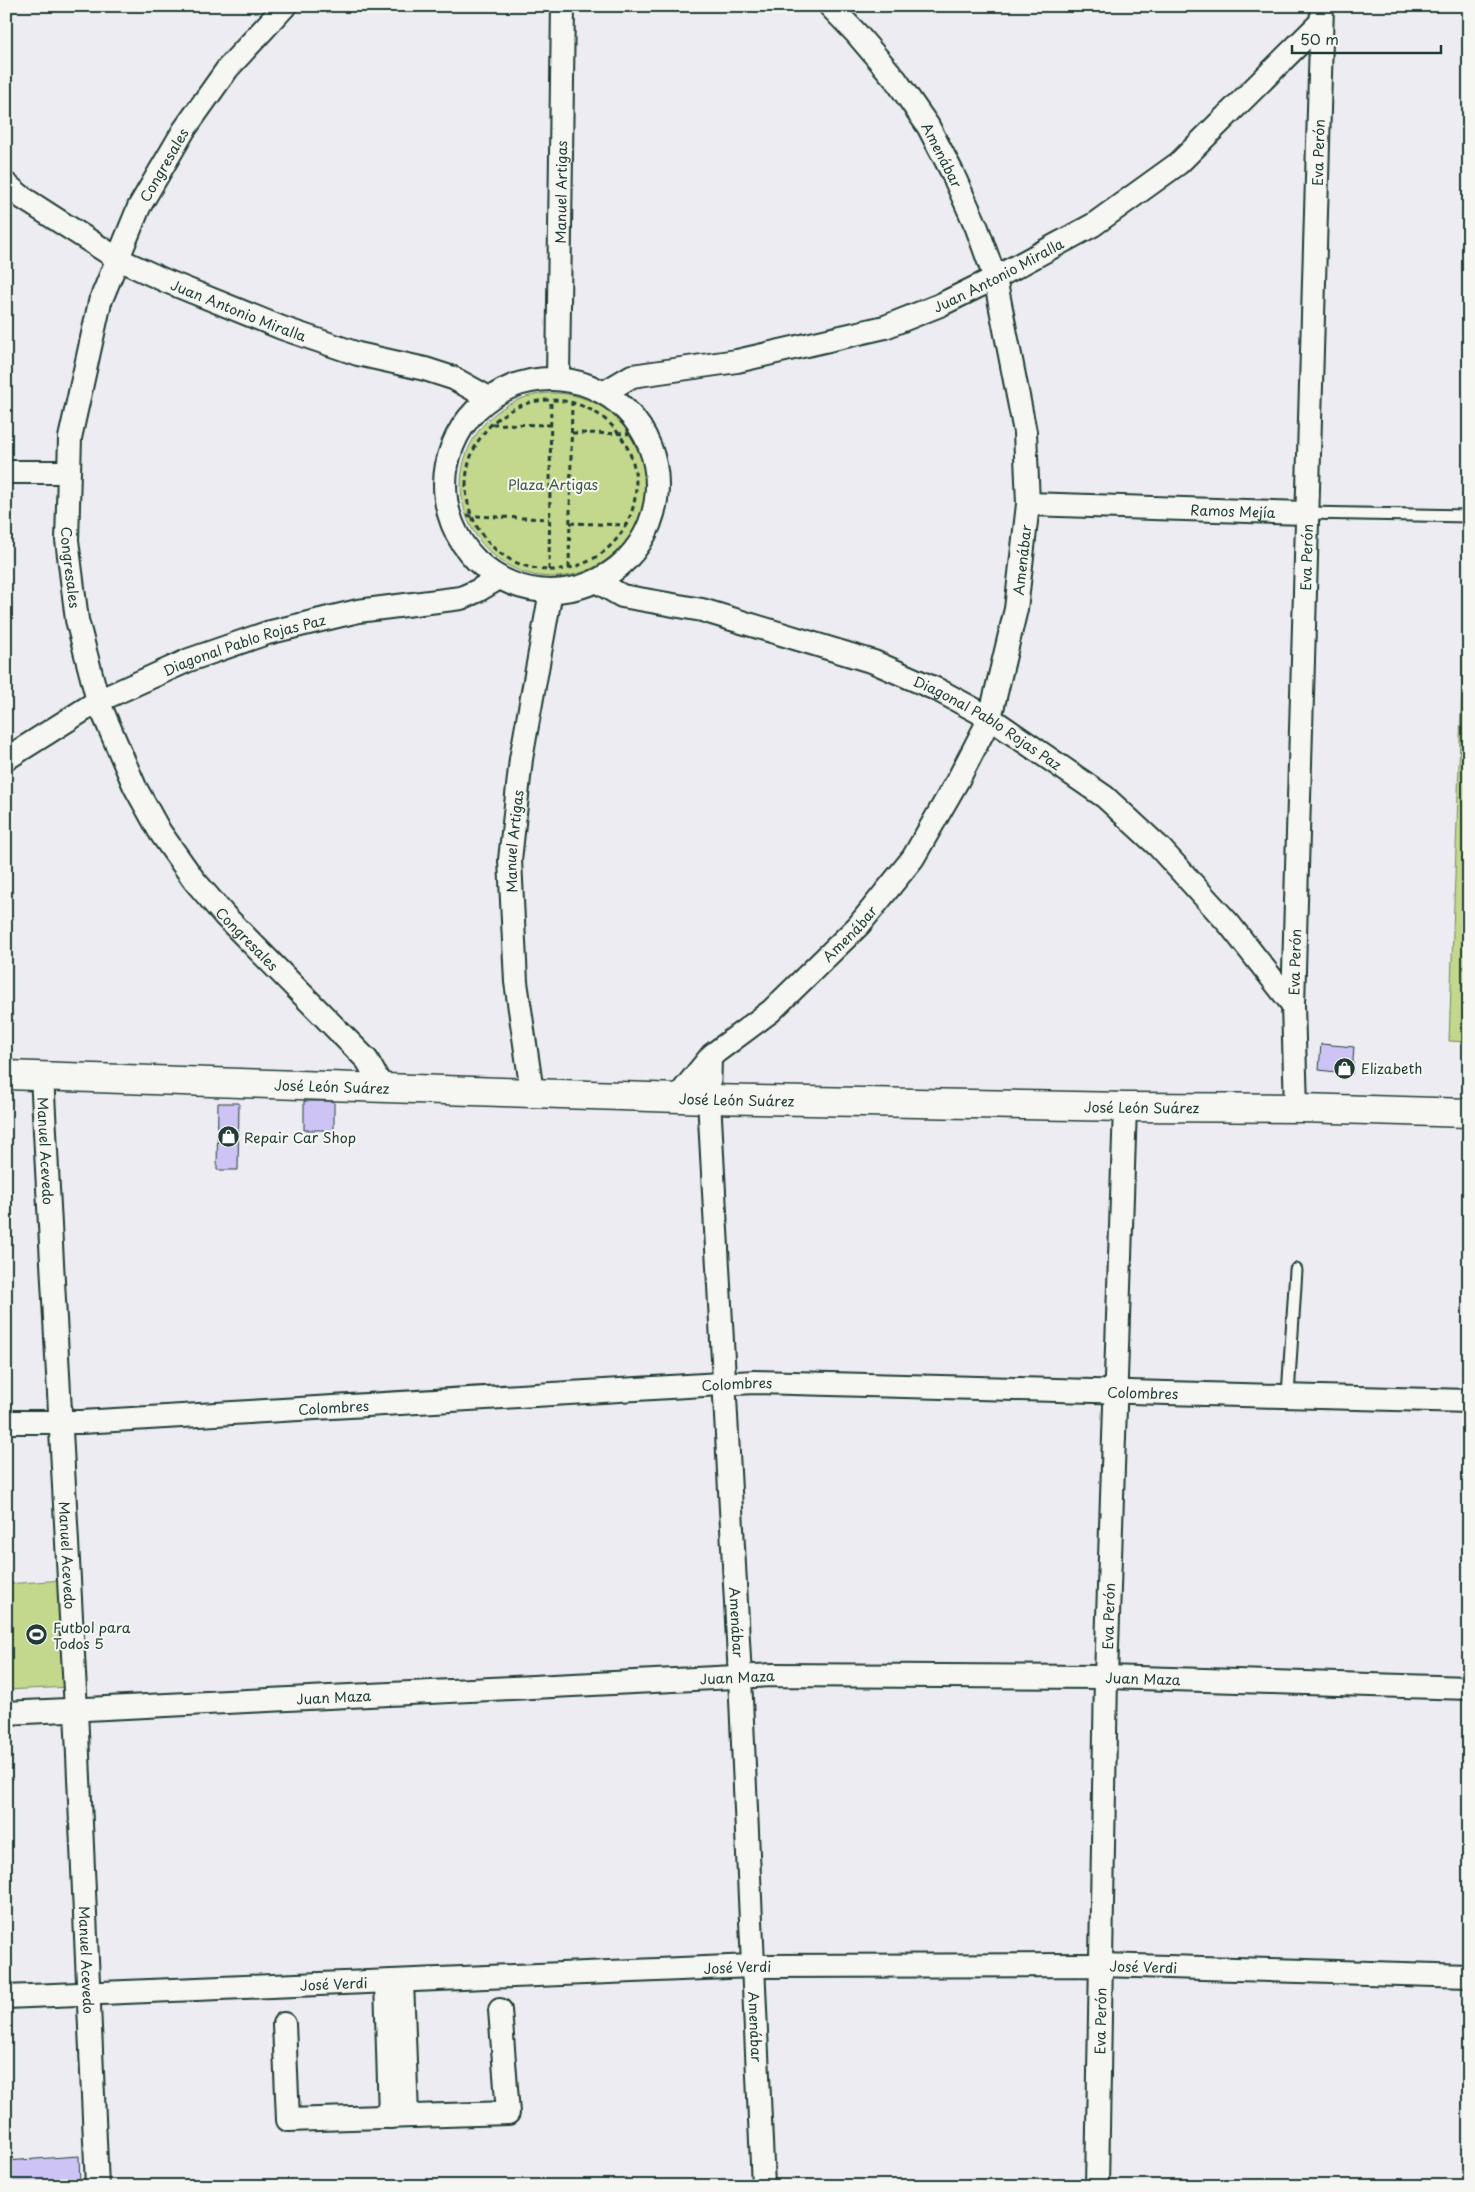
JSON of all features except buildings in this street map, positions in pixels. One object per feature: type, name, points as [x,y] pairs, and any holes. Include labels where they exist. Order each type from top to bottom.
[{"type":"street","name":"Congresales","points":[[285,6],[228,68],[184,130],[139,207],[100,302],[70,438],[67,540],[77,620],[98,701],[135,787],[160,832],[194,880],[225,916],[285,979],[367,1060],[382,1087]]},
{"type":"street","name":"Manuel Artigas","points":[[558,378],[563,6]]},
{"type":"street","name":"Amenábar","points":[[678,1097],[710,1058],[771,1011],[859,925],[913,858],[959,778],[990,718],[1016,609],[1028,504],[1026,432],[995,278],[977,228],[951,170],[928,126],[896,80],[856,32],[830,6]]},
{"type":"street","name":"Juan Antonio Miralla","points":[[605,392],[632,376],[737,361],[885,327],[940,305],[995,278],[1093,225],[1179,163],[1321,14]]},
{"type":"street","name":"Eva Perón","points":[[1296,1108],[1293,1005],[1321,14]]},
{"type":"street","name":"Juan Antonio Miralla","points":[[6,184],[23,198],[118,259],[282,328],[358,354],[425,369],[453,378],[489,398]]},
{"type":"street","points":[[558,378],[583,382],[605,392],[629,410],[646,434],[656,461],[658,490],[652,518],[640,544],[621,565],[596,581],[574,589],[550,581],[515,585],[498,578],[477,561],[460,540],[449,515],[445,482],[450,450],[466,421],[489,398],[522,382],[558,378]]},
{"type":"street","points":[[6,472],[68,472]]},
{"type":"street","name":"Ramos Mejía","points":[[1028,504],[1306,513]]},
{"type":"street","name":"Diagonal Pablo Rojas Paz","points":[[6,759],[98,701],[190,660],[267,633],[358,611],[460,598],[477,591],[498,578]]},
{"type":"street","name":"Manuel Artigas","points":[[532,1092],[516,982],[510,860],[521,759],[550,581]]},
{"type":"street","name":"Diagonal Pablo Rojas Paz","points":[[596,581],[622,596],[702,610],[874,662],[938,690],[990,718],[1105,797],[1159,846],[1230,925],[1293,1005]]},
{"type":"street","name":"Amenábar","points":[[710,1058],[709,1098],[740,1677],[763,2186]]},
{"type":"street","name":"José León Suárez","points":[[6,1075],[709,1098],[1125,1107],[1296,1108],[1469,1113]]},
{"type":"street","name":"Manuel Acevedo","points":[[42,1076],[76,1710],[97,2186]]},
{"type":"street","name":"Eva Perón","points":[[1097,2186],[1106,1677],[1125,1107]]},
{"type":"street","name":"Colombres","points":[[6,1422],[60,1422],[723,1382],[1116,1390],[1469,1401]]},
{"type":"street","name":"Juan Maza","points":[[6,1713],[783,1675],[1106,1677],[1469,1688]]},
{"type":"street","name":"José Verdi","points":[[6,1997],[752,1966],[1100,1965],[1469,1976]]},
{"type":"street","points":[[394,1982],[399,2117]]},
{"type":"street","points":[[284,2024],[288,2120],[508,2113],[500,2010]]},
{"type":"lane","name":"Ramos Mejía","points":[[1306,513],[1469,516]]},
{"type":"lane","points":[[1288,1396],[1296,1270]]},
{"type":"path","points":[[539,400],[572,402],[596,412],[620,435],[632,457],[637,486],[631,515],[616,540],[594,559],[569,568],[550,581],[539,570],[512,562],[490,546],[474,524],[466,498],[466,471],[475,445],[491,424],[513,408],[539,400]]},
{"type":"path","points":[[550,581],[549,519],[552,400]]},
{"type":"path","points":[[569,568],[572,402]]},
{"type":"path","points":[[491,424],[551,425]]},
{"type":"path","points":[[572,433],[646,434]]},
{"type":"path","points":[[449,515],[549,519]]},
{"type":"path","points":[[570,523],[625,525]]},
{"type":"green space","name":"Plaza Artigas","points":[[553,393],[571,395],[588,400],[618,420],[638,450],[643,467],[645,485],[643,503],[638,520],[618,550],[588,570],[571,575],[553,577],[535,575],[518,570],[488,550],[468,520],[463,503],[461,485],[463,467],[468,450],[488,420],[518,400],[535,395]]},
{"type":"green space","points":[[1469,491],[1469,1042],[1449,1041]]},
{"type":"green space","name":"Futbol para Todos 5","points":[[63,1580],[70,1687],[6,1690],[6,1584]]},
{"type":"place","name":"Elizabeth","points":[[1345,1068]]},
{"type":"place","name":"Repair Car Shop","points":[[228,1137]]},
{"type":"place","name":"Futbol para Todos 5","points":[[37,1635]]}]
